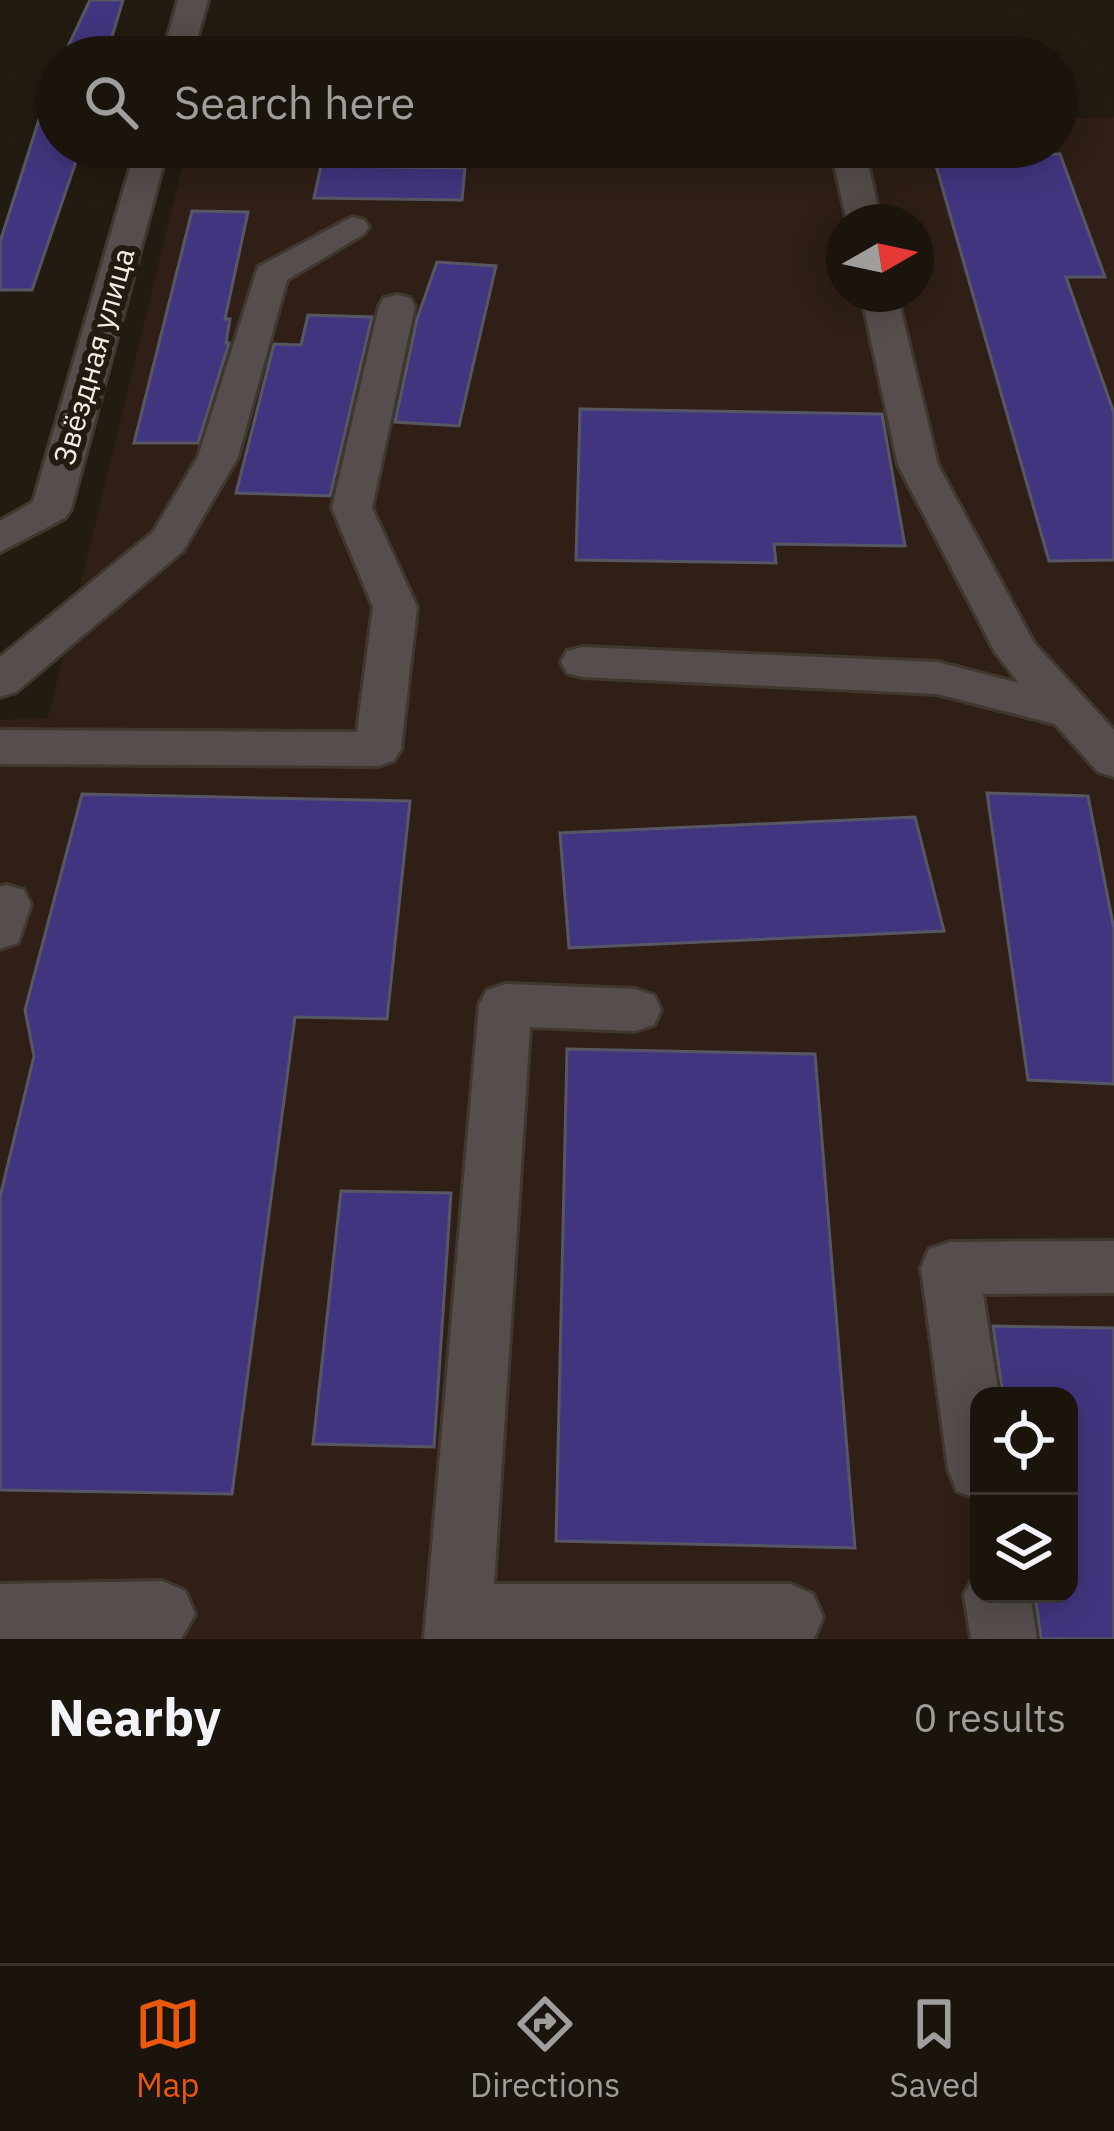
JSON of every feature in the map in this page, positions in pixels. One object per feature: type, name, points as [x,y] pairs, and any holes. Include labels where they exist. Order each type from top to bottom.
[{"type":"street","points":[[183,36],[193,0]]},
{"type":"street","name":"Звёздная улица","points":[[0,539],[51,509],[146,168]]},
{"type":"street","points":[[852,168],[860,204]]},
{"type":"street","points":[[0,681],[168,541],[218,457],[271,275],[352,227]]},
{"type":"street","points":[[0,747],[378,749],[395,608],[352,508],[397,306]]},
{"type":"street","points":[[883,312],[918,465],[1017,652],[1114,760]]},
{"type":"street","points":[[583,662],[937,678],[1071,712]]},
{"type":"street","points":[[635,1010],[506,1005],[458,1628],[790,1616]]},
{"type":"street","points":[[970,1407],[950,1268],[1114,1268]]},
{"type":"street","points":[[998,1603],[1004,1639]]},
{"type":"street","points":[[0,1616],[162,1614]]},
{"type":"shaded area","points":[[1114,117],[1114,1639],[0,1639],[0,720],[48,718],[182,168],[1078,168],[1078,118]]},
{"type":"building","points":[[90,0],[123,0],[112,36],[73,36]]},
{"type":"building","points":[[36,129],[36,168],[74,168],[32,290],[0,290],[0,242]]},
{"type":"building","points":[[321,168],[465,168],[462,200],[314,198]]},
{"type":"building","points":[[937,168],[1065,168],[1105,277],[1066,277],[1114,413],[1114,560],[1049,561]]},
{"type":"building","points":[[192,211],[248,212],[225,319],[230,319],[229,343],[198,443],[134,443]]},
{"type":"building","points":[[437,262],[496,266],[459,426],[395,422],[417,319]]},
{"type":"building","points":[[308,315],[372,317],[330,496],[236,493],[274,344],[301,345]]},
{"type":"building","points":[[580,409],[882,414],[905,546],[774,544],[776,563],[576,560]]},
{"type":"building","points":[[987,793],[1088,796],[1114,929],[1114,1084],[1028,1080]]},
{"type":"building","points":[[82,794],[410,801],[387,1019],[295,1017],[232,1494],[0,1490],[0,1197],[34,1056],[25,1010]]},
{"type":"building","points":[[915,817],[944,931],[569,948],[560,833]]},
{"type":"building","points":[[567,1049],[815,1054],[855,1548],[556,1541]]},
{"type":"building","points":[[341,1191],[451,1193],[434,1447],[313,1444]]},
{"type":"building","points":[[993,1326],[1114,1328],[1114,1639],[1041,1639],[1036,1603],[1078,1603],[1078,1387],[1002,1387]]}]
